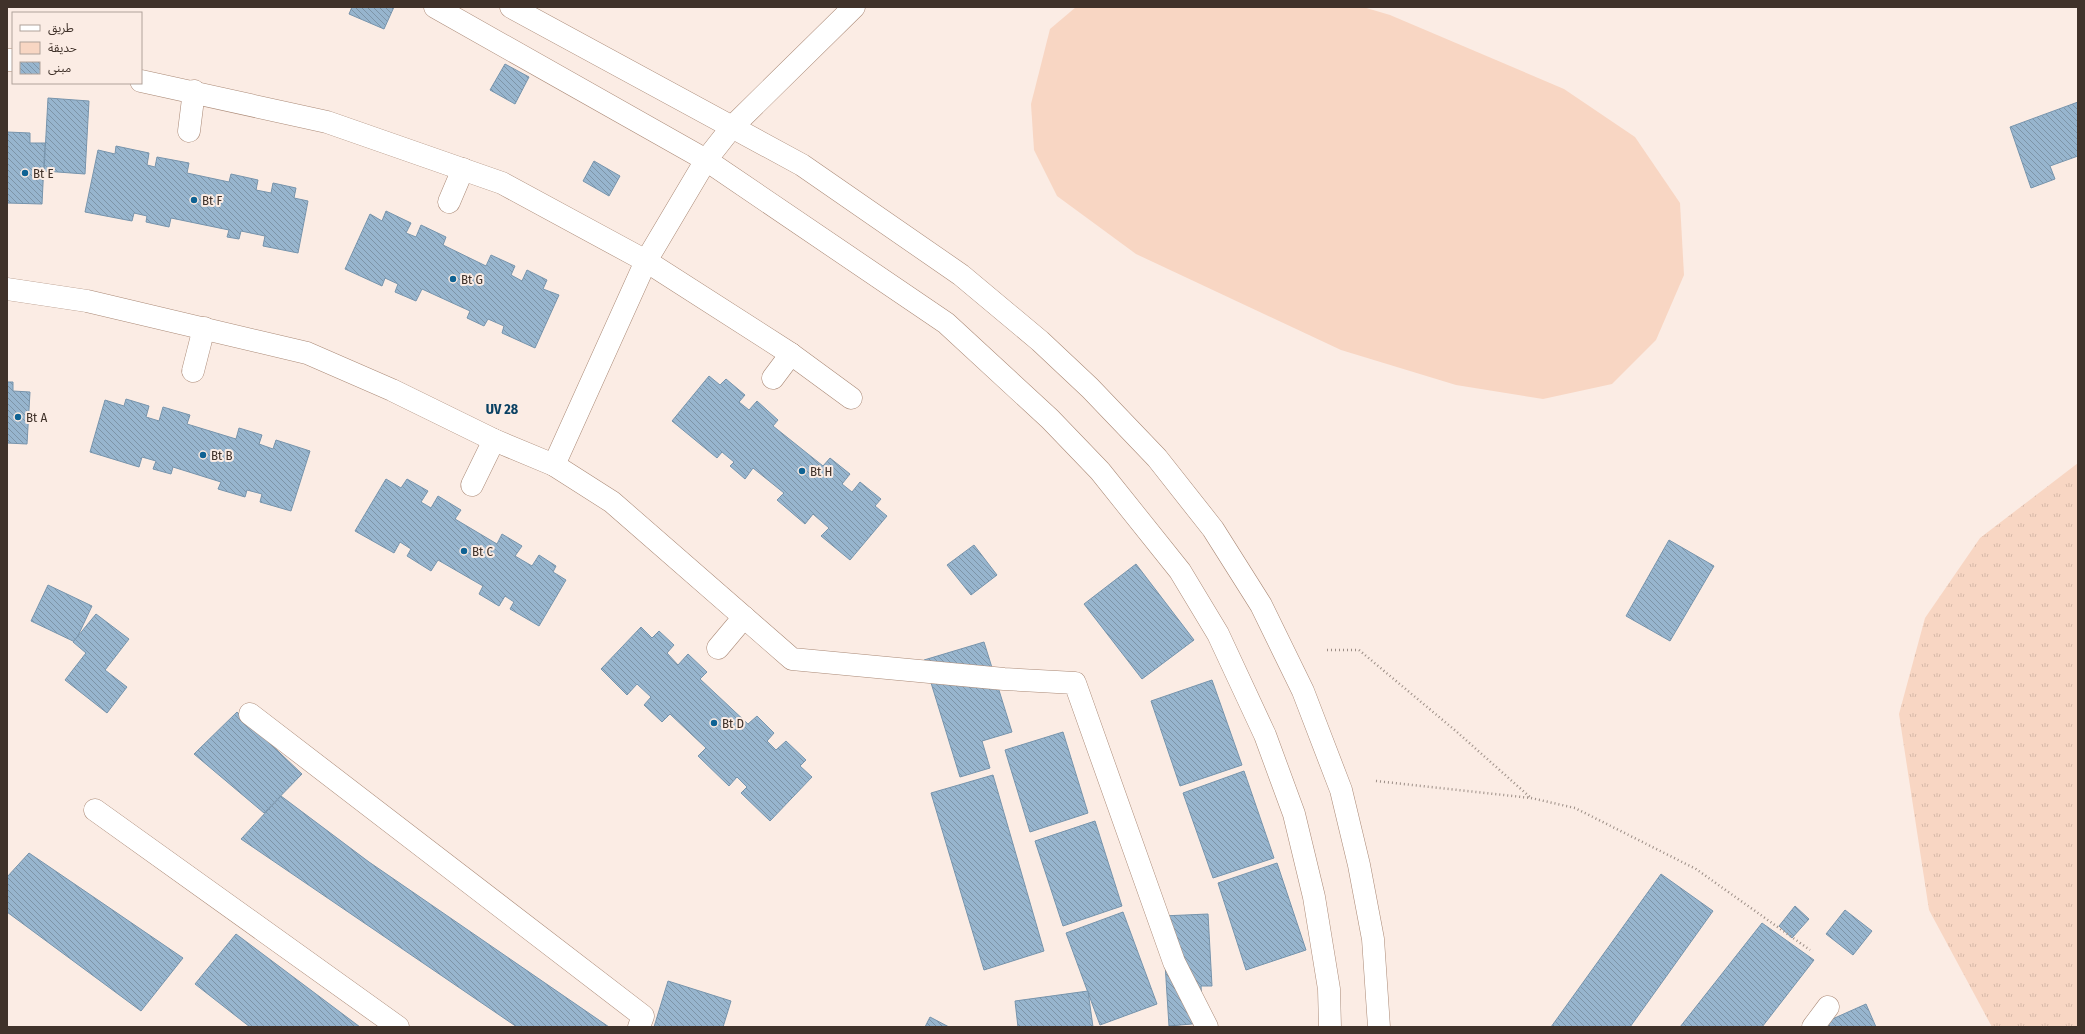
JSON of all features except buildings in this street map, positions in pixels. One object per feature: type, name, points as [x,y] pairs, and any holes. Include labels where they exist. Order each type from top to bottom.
[{"type":"street","points":[[435,7],[706,160],[946,323],[1050,419],[1095,466],[1180,571],[1218,634],[1264,735],[1294,814],[1314,897],[1329,989],[1330,1027]]},
{"type":"street","points":[[511,7],[802,164],[961,275],[1040,341],[1090,388],[1157,458],[1213,529],[1261,605],[1297,678],[1341,790],[1359,865],[1373,939],[1379,1027]]},
{"type":"street","points":[[554,465],[646,261],[706,160],[732,127],[854,7]]},
{"type":"street","points":[[142,81],[327,122],[502,183],[646,261],[791,354],[851,398]]},
{"type":"street","points":[[189,131],[194,92]]},
{"type":"street","points":[[449,202],[463,169]]},
{"type":"street","points":[[7,289],[87,301],[308,353],[392,390],[494,440],[554,465],[612,502],[792,659],[1004,679],[1075,683],[1174,962],[1207,1027]]},
{"type":"street","points":[[192,371],[204,328]]},
{"type":"street","points":[[773,378],[791,354]]},
{"type":"street","points":[[472,485],[494,440]]},
{"type":"street","points":[[718,648],[744,617]]},
{"type":"street","points":[[250,714],[643,1016],[639,1027]]},
{"type":"street","points":[[95,810],[398,1027]]},
{"type":"street","points":[[1813,1027],[1828,1008]]},
{"type":"path","points":[[1327,650],[1359,650],[1452,728],[1531,798]]},
{"type":"path","points":[[1376,781],[1531,798],[1575,808],[1696,869],[1810,950]]},
{"type":"green space","points":[[1076,7],[1363,7],[1390,15],[1564,89],[1635,137],[1680,203],[1684,275],[1656,340],[1612,384],[1543,399],[1456,385],[1341,350],[1136,254],[1057,196],[1034,150],[1031,104],[1050,29]]},
{"type":"green space","points":[[2078,463],[2078,1027],[1992,1027],[1929,910],[1899,714],[1925,618],[1980,538]]},
{"type":"place","name":"Bt E","points":[[25,173]]},
{"type":"place","name":"Bt F","points":[[194,200]]},
{"type":"place","name":"Bt G","points":[[453,279]]},
{"type":"place","name":"Bt A","points":[[18,417]]},
{"type":"place","name":"Bt B","points":[[203,455]]},
{"type":"place","name":"Bt H","points":[[802,471]]},
{"type":"place","name":"Bt C","points":[[464,551]]},
{"type":"place","name":"Bt D","points":[[714,723]]},
{"type":"district","name":"UV 28","points":[[502,409]]}]
